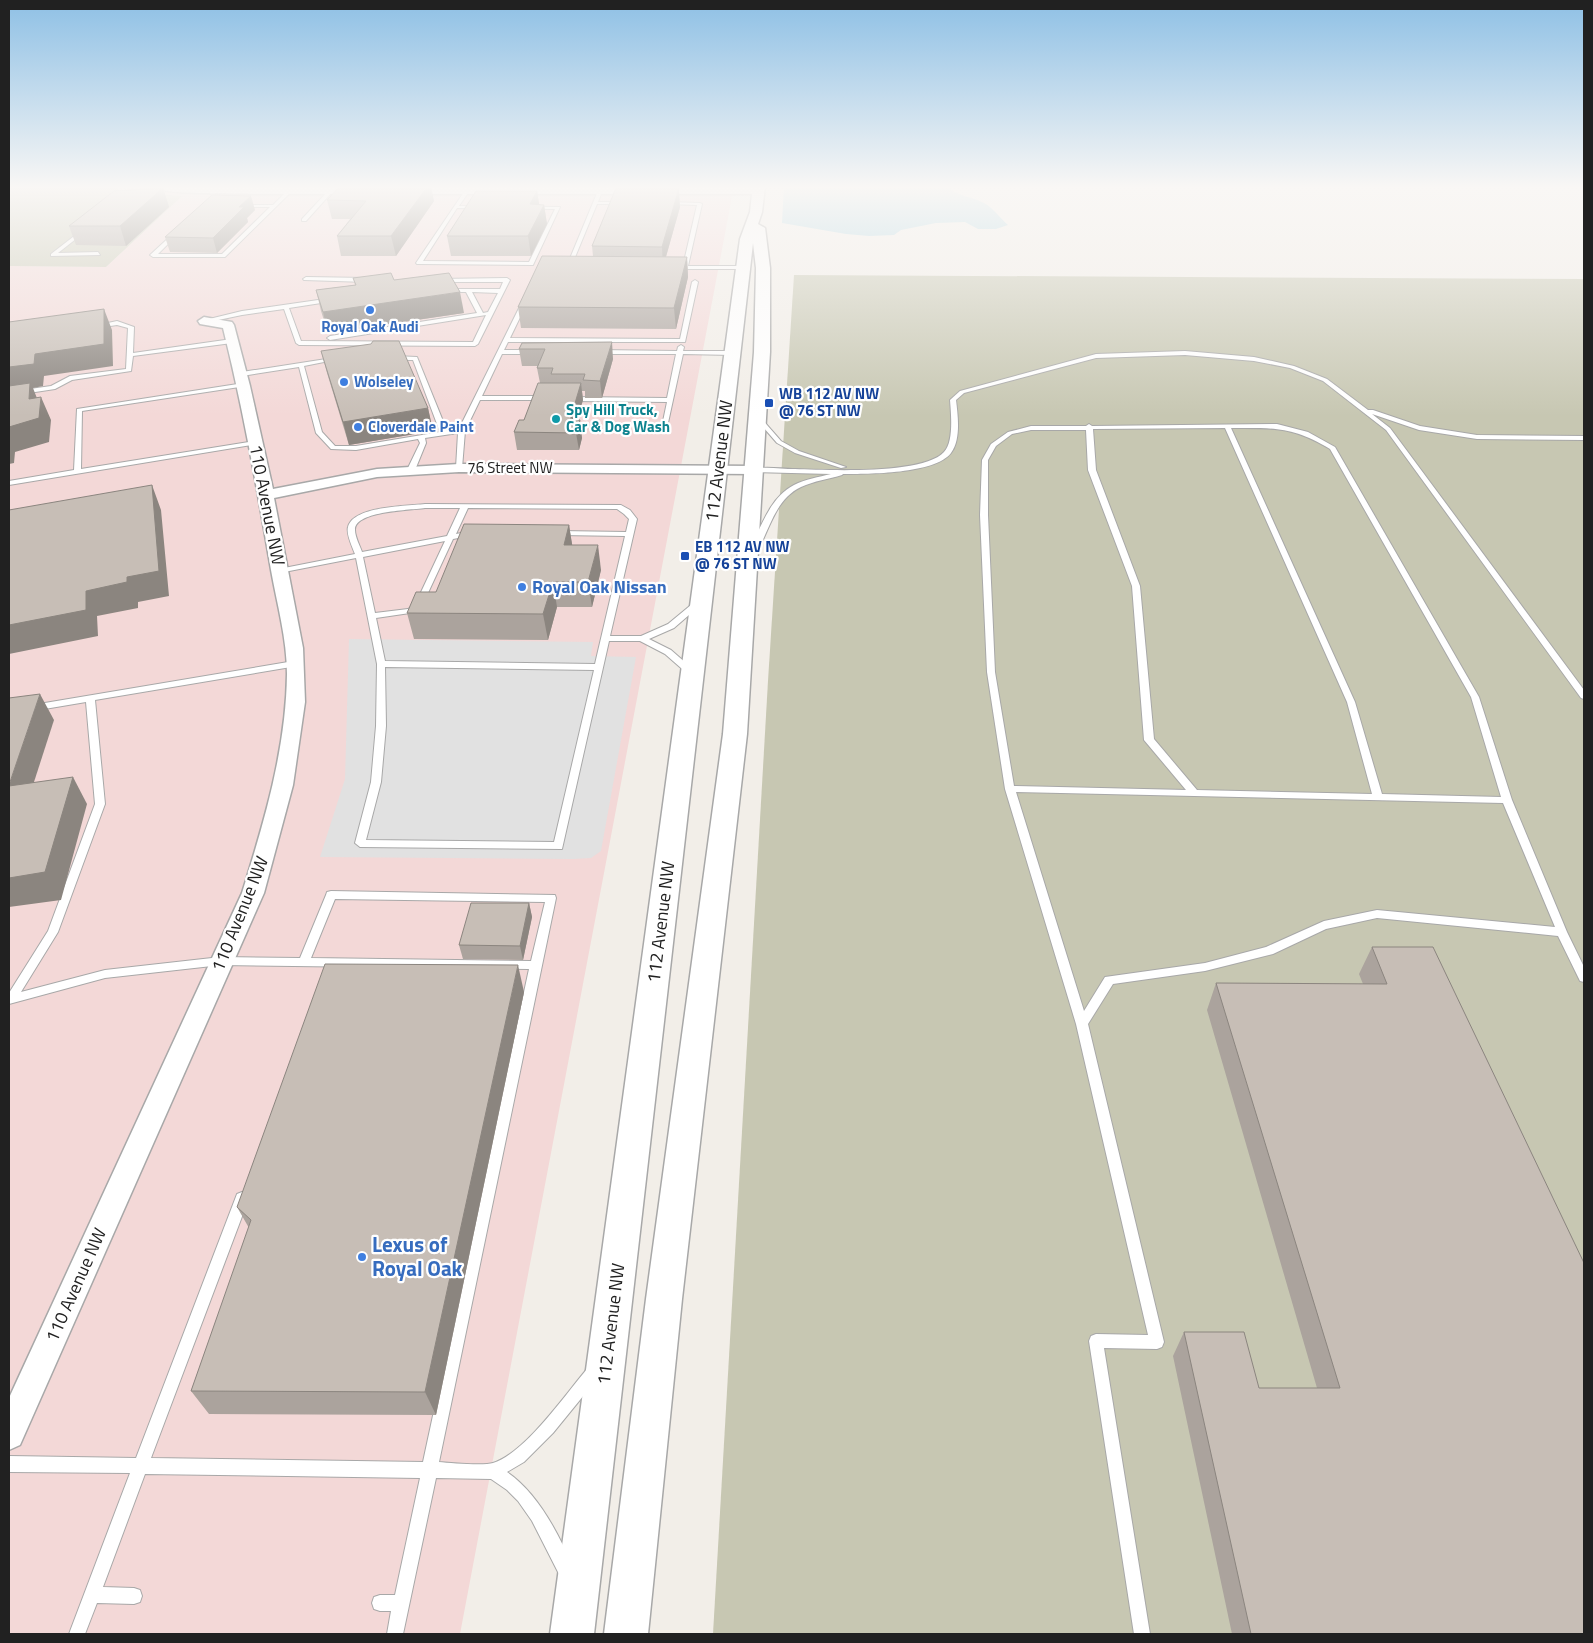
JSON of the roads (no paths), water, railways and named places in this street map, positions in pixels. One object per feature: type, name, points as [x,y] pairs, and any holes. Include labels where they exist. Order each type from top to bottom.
[{"type":"street","name":"112 Avenue NW","points":[[572,1634],[744,263]]},
{"type":"street","name":"112 Avenue NW","points":[[626,1634],[664,1298],[735,734],[759,419],[762,263]]},
{"type":"street","name":"110 Avenue NW","points":[[9,1434],[253,893],[274,824],[293,724],[294,664],[268,495],[255,443],[243,379],[228,325],[204,321]]},
{"type":"street","name":"76 Street NW","points":[[268,495],[344,479],[411,470],[460,468],[755,470]]},
{"type":"lane","points":[[419,263],[532,263]]},
{"type":"lane","points":[[570,263],[568,268],[578,268]]},
{"type":"lane","points":[[686,268],[687,263]]},
{"type":"lane","points":[[666,268],[743,268]]},
{"type":"lane","points":[[306,279],[371,280]]},
{"type":"lane","points":[[299,343],[475,344],[507,280],[434,280]]},
{"type":"lane","points":[[664,431],[695,282]]},
{"type":"lane","points":[[439,290],[502,291]]},
{"type":"lane","points":[[468,290],[482,315]]},
{"type":"lane","points":[[460,468],[462,431],[526,297]]},
{"type":"lane","points":[[204,321],[343,298]]},
{"type":"lane","points":[[286,306],[299,343]]},
{"type":"lane","points":[[299,343],[491,313]]},
{"type":"lane","points":[[9,394],[53,388],[70,378],[130,370],[130,327],[117,323],[90,327]]},
{"type":"lane","points":[[506,340],[683,341]]},
{"type":"lane","points":[[596,352],[600,340]]},
{"type":"lane","points":[[129,355],[232,341]]},
{"type":"lane","points":[[500,352],[539,352]]},
{"type":"lane","points":[[587,352],[733,353]]},
{"type":"lane","points":[[755,470],[904,470],[933,464],[948,454],[955,413],[953,400],[962,392],[1096,356],[1185,353],[1283,365],[1325,380],[1388,429],[1584,696]]},
{"type":"lane","points":[[77,472],[79,410],[243,379],[301,365],[347,358]]},
{"type":"lane","points":[[386,358],[415,358],[444,433]]},
{"type":"lane","points":[[301,365],[318,433],[334,448],[356,448],[421,436],[462,431]]},
{"type":"lane","points":[[478,398],[555,398]]},
{"type":"lane","points":[[565,398],[671,400]]},
{"type":"lane","points":[[1363,408],[1419,428],[1477,437],[1584,438]]},
{"type":"lane","points":[[759,419],[779,442],[797,452],[853,470]]},
{"type":"lane","points":[[1088,426],[1092,470],[1136,586],[1150,740],[1194,793]]},
{"type":"lane","points":[[1142,1634],[1096,1341],[1157,1342],[1082,1024],[1010,789],[991,672],[984,515],[985,460],[993,444],[1010,433],[1031,428],[1088,426],[1277,426],[1297,429],[1316,437],[1333,448],[1475,697],[1507,800],[1562,932],[1584,978]]},
{"type":"lane","points":[[1227,426],[1351,702],[1378,797]]},
{"type":"lane","points":[[411,470],[423,443],[421,436]]},
{"type":"lane","points":[[9,483],[255,443]]},
{"type":"lane","points":[[747,563],[772,513],[786,493],[808,482],[853,470]]},
{"type":"lane","points":[[373,616],[410,611],[418,606],[464,506]]},
{"type":"lane","points":[[464,506],[618,507],[627,512],[633,519],[630,534],[558,846],[360,843],[376,782],[381,726],[381,664],[373,616],[359,555],[351,530],[352,525],[360,517],[390,509],[464,506]]},
{"type":"lane","points":[[279,571],[450,537],[482,533]]},
{"type":"lane","points":[[551,533],[630,534]]},
{"type":"lane","points":[[606,638],[642,639],[656,634],[671,626],[703,600]]},
{"type":"lane","points":[[642,639],[668,652],[692,673]]},
{"type":"lane","points":[[9,712],[294,664]]},
{"type":"lane","points":[[381,664],[599,667]]},
{"type":"lane","points":[[10,999],[53,932],[100,804],[90,698]]},
{"type":"lane","points":[[1010,789],[1507,800]]},
{"type":"lane","points":[[304,962],[331,895],[551,898],[395,1634]]},
{"type":"lane","points":[[1082,1024],[1109,980],[1205,968],[1269,950],[1324,926],[1377,914],[1562,932]]},
{"type":"lane","points":[[10,999],[105,974],[221,961],[304,962],[329,967],[536,965]]},
{"type":"lane","points":[[77,1634],[247,1186]]},
{"type":"lane","points":[[9,1464],[493,1471],[519,1457],[548,1428],[607,1356]]},
{"type":"lane","points":[[493,1471],[515,1487],[533,1512],[577,1590]]},
{"type":"lane","points":[[92,1595],[134,1596]]},
{"type":"lane","points":[[380,1603],[402,1603]]},
{"type":"place","name":"Royal Oak Audi","points":[[370,310]]},
{"type":"place","name":"Wolseley","points":[[344,382]]},
{"type":"place","name":"WB 112 AV NW @ 76 ST NW","points":[[769,403]]},
{"type":"place","name":"Spy Hill Truck, Car & Dog Wash","points":[[556,419]]},
{"type":"place","name":"Cloverdale Paint","points":[[358,427]]},
{"type":"place","name":"EB 112 AV NW @ 76 ST NW","points":[[685,556]]},
{"type":"place","name":"Royal Oak Nissan","points":[[522,587]]},
{"type":"place","name":"Lexus of Royal Oak","points":[[362,1257]]}]
